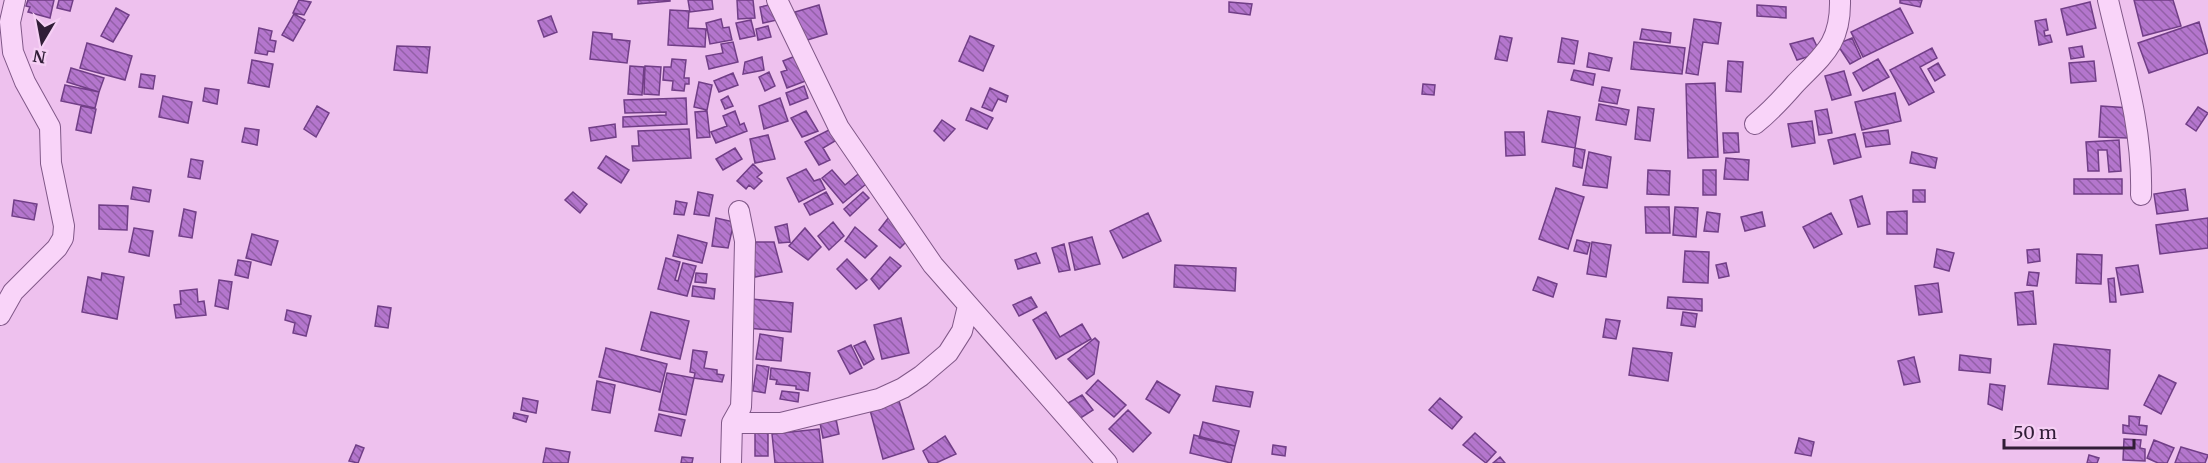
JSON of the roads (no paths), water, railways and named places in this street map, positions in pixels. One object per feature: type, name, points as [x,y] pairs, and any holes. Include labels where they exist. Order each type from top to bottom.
[{"type":"street","points":[[0,315],[14,292],[57,248],[63,238],[64,226],[51,163],[50,127],[25,82],[13,52],[9,22],[15,0]]},
{"type":"street","points":[[777,0],[845,138],[933,265],[1107,463]]},
{"type":"street","points":[[1755,124],[1776,108],[1824,55],[1839,22],[1840,0]]},
{"type":"street","points":[[2108,0],[2137,120],[2141,195]]},
{"type":"street","points":[[731,463],[732,423],[741,407],[742,380],[745,241],[739,211]]},
{"type":"street","points":[[732,423],[781,423],[879,399],[903,388],[948,353],[962,331],[968,306]]}]
